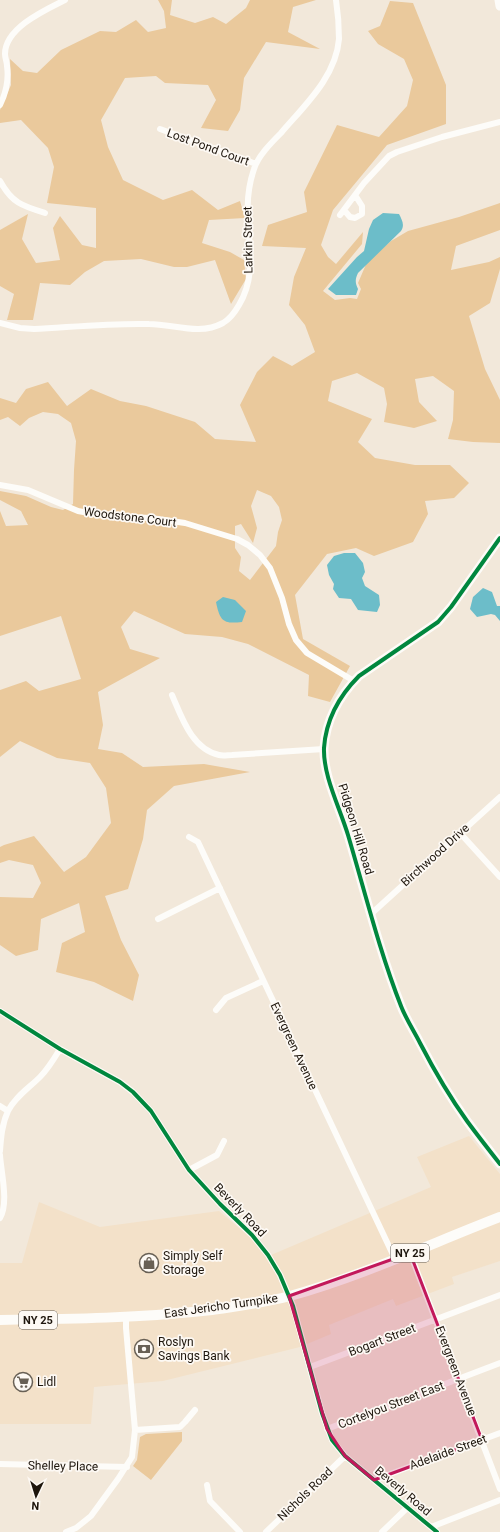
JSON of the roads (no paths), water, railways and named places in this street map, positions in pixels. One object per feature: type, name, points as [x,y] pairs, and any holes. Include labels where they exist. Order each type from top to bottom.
[{"type":"main road","name":"East Jericho Turnpike","points":[[0,1320],[126,1318],[226,1308],[289,1296],[341,1280],[500,1217]]},
{"type":"street","points":[[0,105],[6,90],[8,78],[5,54],[7,44],[12,36],[25,23],[37,14],[65,0]]},
{"type":"street","name":"Larkin Street","points":[[0,323],[20,328],[34,329],[149,324],[198,330],[212,328],[224,322],[234,314],[246,292],[251,262],[248,197],[251,178],[256,164],[270,144],[314,94],[332,65],[339,40],[336,0]]},
{"type":"street","points":[[499,0],[500,6]]},
{"type":"street","points":[[355,195],[362,206],[362,214],[355,218],[342,213],[355,195],[389,156],[397,152],[500,122]]},
{"type":"street","name":"Lost Pond Court","points":[[160,129],[256,164]]},
{"type":"street","points":[[0,181],[8,195],[17,203],[45,213]]},
{"type":"street","name":"Woodstone Court","points":[[0,486],[28,490],[78,511],[105,516],[151,518],[186,523],[237,539],[248,545],[260,555],[270,568],[296,640],[307,653],[354,681]]},
{"type":"street","name":"Pidgeon Hill Road","points":[[500,538],[451,607],[438,622],[359,676],[354,681],[340,698],[332,715],[326,732],[324,749],[326,771],[345,822],[380,947],[401,1006],[449,1095],[500,1164]]},
{"type":"street","points":[[172,696],[191,735],[204,747],[220,755],[324,749]]},
{"type":"street","name":"Birchwood Drive","points":[[371,914],[500,797]]},
{"type":"street","points":[[460,833],[500,877]]},
{"type":"street","name":"Evergreen Avenue","points":[[189,837],[198,842],[395,1259]]},
{"type":"street","points":[[158,919],[220,888]]},
{"type":"street","points":[[216,1010],[226,998],[263,981]]},
{"type":"street","name":"Beverly Road","points":[[0,1011],[60,1049],[109,1075],[133,1092],[151,1112],[160,1123],[177,1153],[189,1170],[260,1244],[278,1271],[289,1296],[327,1429],[332,1440],[345,1456],[437,1532]]},
{"type":"street","points":[[0,1151],[3,1125],[8,1111],[15,1100],[46,1070],[60,1049]]},
{"type":"street","points":[[0,1106],[8,1111]]},
{"type":"street","points":[[189,1170],[217,1155],[224,1141]]},
{"type":"street","points":[[0,1155],[0,1172],[4,1203],[0,1218]]},
{"type":"street","name":"Evergreen Avenue","points":[[410,1253],[500,1489]]},
{"type":"street","name":"Bogart Street","points":[[310,1367],[500,1295]]},
{"type":"street","points":[[66,1532],[76,1528],[90,1516],[127,1467],[132,1457],[135,1430],[126,1318]]},
{"type":"street","name":"Cortelyou Street East","points":[[327,1429],[500,1363]]},
{"type":"street","points":[[135,1430],[180,1427],[195,1410]]},
{"type":"street","name":"Adelaide Street","points":[[374,1480],[500,1433]]},
{"type":"street","name":"Nichols Road","points":[[266,1532],[345,1456]]},
{"type":"street","name":"Shelley Place","points":[[0,1464],[127,1467]]},
{"type":"street","points":[[207,1485],[210,1501],[240,1532]]},
{"type":"street","points":[[431,1527],[500,1500]]},
{"type":"street","points":[[382,1532],[407,1508]]},
{"type":"water","points":[[383,213],[399,214],[403,225],[401,231],[358,273],[356,283],[358,289],[356,295],[336,295],[328,289],[364,251],[369,229],[373,220]]},
{"type":"water","points":[[344,553],[355,553],[363,563],[365,572],[362,578],[365,586],[379,595],[380,605],[377,612],[358,610],[351,599],[339,598],[333,589],[334,584],[329,575],[327,565],[334,556]]},
{"type":"water","points":[[483,588],[492,592],[497,606],[500,606],[500,621],[495,615],[491,614],[477,617],[470,609],[473,597]]},
{"type":"water","points":[[223,597],[235,600],[246,611],[242,622],[231,623],[221,618],[216,602]]},
{"type":"place","name":"Simply Self Storage","points":[[149,1263]]},
{"type":"place","name":"Roslyn Savings Bank","points":[[144,1349]]},
{"type":"place","name":"Lidl","points":[[23,1382]]}]
